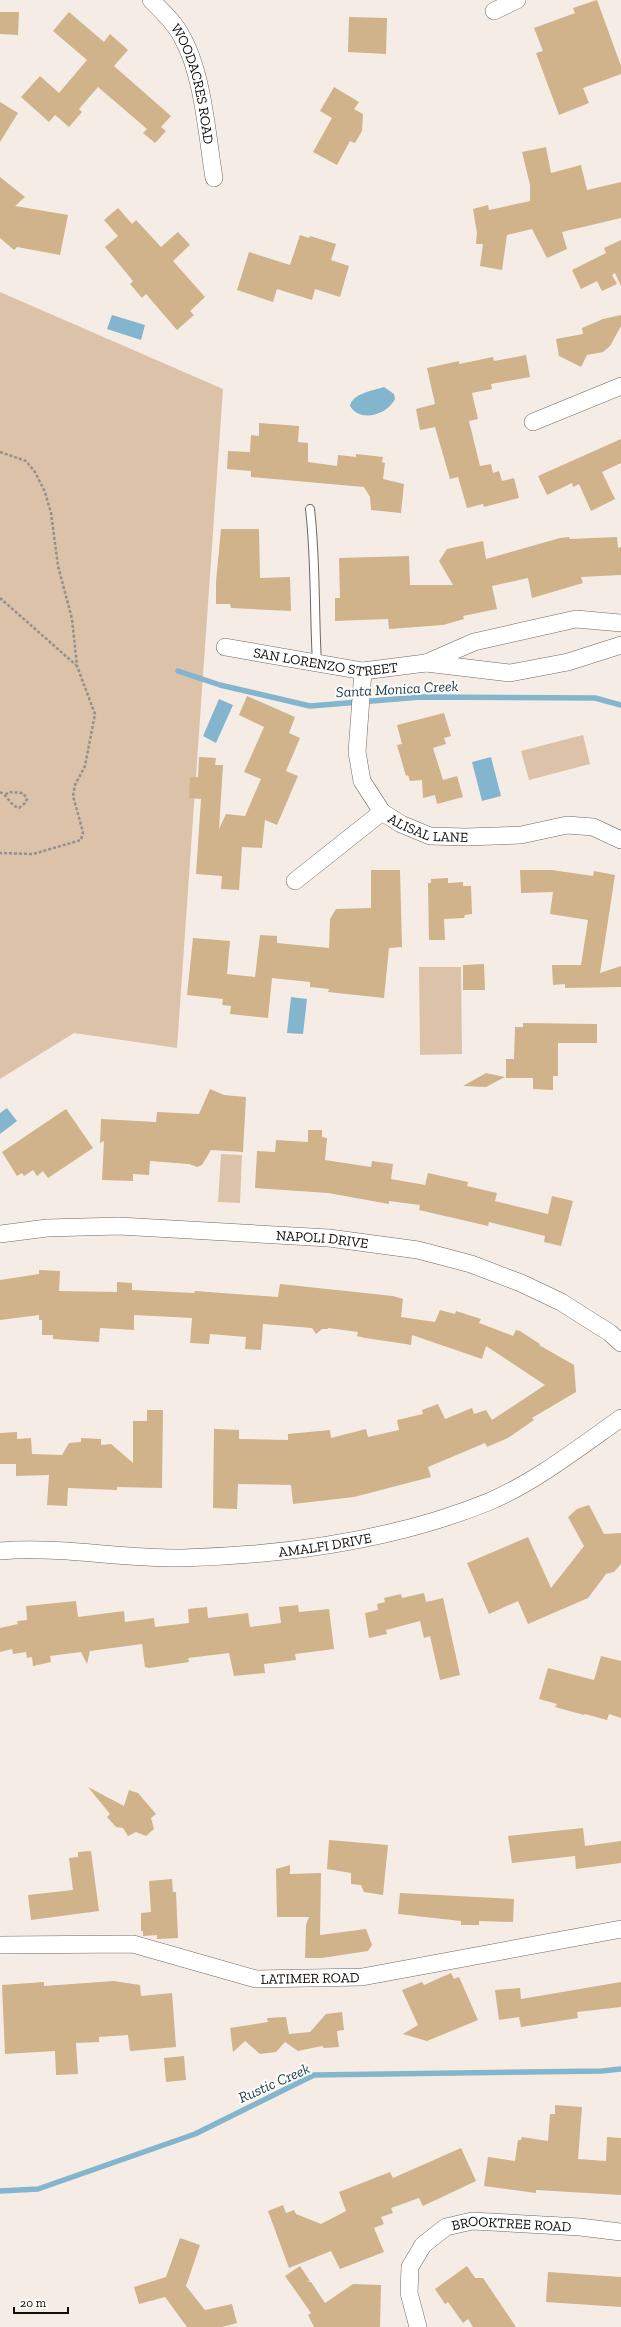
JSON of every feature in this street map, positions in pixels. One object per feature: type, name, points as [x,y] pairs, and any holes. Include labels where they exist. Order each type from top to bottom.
[{"type":"street","name":"WOODACRES ROAD","points":[[151,0],[163,12],[182,37],[196,69],[214,178]]},
{"type":"street","points":[[494,11],[517,0]]},
{"type":"street","points":[[533,422],[621,386]]},
{"type":"street","name":"SAN LORENZO STREET","points":[[426,663],[474,642],[576,619],[621,623]]},
{"type":"street","name":"SAN LORENZO STREET","points":[[225,647],[363,671],[426,663],[510,673],[568,662],[621,646]]},
{"type":"street","name":"ALISAL LANE","points":[[363,671],[357,752],[362,781],[382,812],[401,824],[430,836],[466,838],[521,835],[567,825],[593,828],[621,840]]},
{"type":"street","points":[[295,881],[382,812]]},
{"type":"street","name":"NAPOLI DRIVE","points":[[0,1234],[47,1228],[119,1226],[329,1238],[418,1250],[471,1264],[527,1286],[561,1302],[610,1333],[621,1343]]},
{"type":"street","name":"AMALFI DRIVE","points":[[0,1551],[31,1548],[182,1558],[298,1551],[358,1540],[413,1527],[489,1502],[541,1472],[621,1418]]},
{"type":"street","name":"LATIMER ROAD","points":[[0,1945],[133,1944],[256,1979],[362,1977],[621,1929]]},
{"type":"street","name":"BROOKTREE ROAD","points":[[418,2327],[409,2293],[410,2267],[423,2245],[446,2227],[472,2221],[580,2227],[621,2232]]},
{"type":"lane","points":[[310,509],[314,546],[314,617],[317,663]]},
{"type":"path","points":[[0,452],[26,461],[35,472],[45,492],[51,513],[58,566],[72,619],[76,666],[95,714],[85,766],[75,785],[73,796],[83,832],[81,840],[32,854],[0,853]]},
{"type":"path","points":[[0,598],[76,666]]},
{"type":"path","points":[[0,792],[6,795],[13,806],[19,808],[27,799],[23,793],[9,792],[6,795]]},
{"type":"shaded area","points":[[0,292],[223,389],[177,1048],[74,1033],[0,1079]]},
{"type":"shaded area","points":[[583,735],[590,764],[529,780],[521,751]]},
{"type":"shaded area","points":[[419,967],[461,967],[462,1054],[420,1055]]},
{"type":"shaded area","points":[[221,1154],[242,1155],[240,1203],[218,1202]]},
{"type":"water","points":[[112,315],[145,325],[141,340],[107,329]]},
{"type":"water","points":[[384,387],[394,394],[395,399],[391,405],[380,413],[373,415],[360,414],[354,411],[350,406],[359,395]]},
{"type":"water","points":[[219,699],[233,705],[216,743],[203,736]]},
{"type":"water","points":[[491,757],[501,796],[482,801],[472,762]]},
{"type":"water","points":[[291,997],[307,999],[303,1034],[287,1033]]},
{"type":"water","points":[[7,1108],[17,1121],[0,1134],[0,1113]]},
{"type":"building","points":[[597,0],[621,66],[621,74],[583,88],[589,103],[559,115],[536,53],[543,51],[534,28],[575,13],[573,8]]},
{"type":"building","points":[[0,12],[19,12],[18,35],[0,34]]},
{"type":"building","points":[[69,12],[104,42],[110,34],[128,50],[114,66],[171,116],[161,127],[166,131],[155,143],[143,133],[147,129],[98,87],[79,109],[82,112],[69,127],[55,115],[49,122],[21,97],[40,76],[59,93],[87,60],[53,31]]},
{"type":"building","points":[[349,17],[387,18],[386,54],[348,52]]},
{"type":"building","points":[[334,87],[359,102],[354,109],[363,114],[362,131],[355,143],[350,141],[337,165],[313,152],[332,118],[320,111]]},
{"type":"building","points":[[0,102],[18,113],[0,142]]},
{"type":"building","points":[[546,147],[551,173],[581,165],[587,190],[621,182],[621,218],[562,232],[567,249],[547,258],[532,229],[507,235],[502,270],[480,266],[483,244],[476,244],[477,233],[473,209],[488,205],[489,210],[530,201],[530,185],[522,152]]},
{"type":"building","points":[[0,177],[25,197],[15,206],[68,215],[60,255],[17,247],[14,250],[0,238]]},
{"type":"building","points":[[118,208],[132,224],[136,220],[161,247],[178,232],[190,245],[173,261],[205,297],[190,311],[194,315],[177,330],[146,294],[142,298],[130,284],[133,281],[105,247],[118,236],[104,220]]},
{"type":"building","points":[[300,235],[309,238],[310,236],[336,244],[331,260],[349,266],[340,297],[315,289],[312,300],[277,289],[273,302],[237,290],[249,252],[290,265]]},
{"type":"building","points":[[621,240],[621,286],[615,273],[612,275],[617,284],[602,291],[597,281],[581,289],[572,270],[606,253],[604,248]]},
{"type":"building","points":[[621,315],[621,326],[610,346],[603,352],[587,355],[581,367],[559,356],[556,339],[583,334],[582,328],[603,319]]},
{"type":"building","points":[[526,355],[530,377],[491,384],[492,389],[472,393],[478,419],[469,421],[480,466],[491,464],[493,473],[499,471],[502,481],[514,478],[519,498],[484,507],[483,504],[467,508],[458,477],[450,479],[435,427],[420,430],[416,409],[435,404],[427,368],[459,361],[459,364],[493,357],[494,361]]},
{"type":"building","points":[[259,423],[299,426],[298,442],[308,443],[308,462],[337,466],[338,455],[356,457],[356,454],[383,457],[382,462],[385,463],[383,479],[404,484],[401,513],[371,510],[370,497],[364,487],[251,477],[251,471],[227,469],[228,451],[250,452],[251,435],[259,436]]},
{"type":"building","points":[[621,439],[621,463],[602,472],[615,499],[591,511],[579,484],[573,487],[572,483],[547,495],[538,476]]},
{"type":"building","points":[[221,529],[259,529],[260,578],[290,577],[291,611],[231,608],[230,604],[216,604],[216,582]]},
{"type":"building","points":[[569,537],[570,539],[617,537],[618,548],[621,547],[621,575],[581,577],[583,583],[532,598],[528,578],[492,586],[497,609],[463,616],[464,619],[443,625],[389,629],[388,619],[335,621],[335,598],[340,598],[339,558],[409,556],[410,585],[453,585],[439,561],[447,549],[483,541],[486,559],[560,538]]},
{"type":"building","points":[[247,696],[295,717],[289,733],[300,738],[286,771],[298,776],[277,825],[265,820],[262,848],[242,847],[239,890],[221,889],[222,876],[196,874],[201,799],[189,798],[190,777],[198,777],[199,757],[216,758],[215,765],[223,765],[219,829],[226,814],[245,816],[261,779],[244,772],[264,727],[239,715]]},
{"type":"building","points":[[444,713],[451,736],[444,738],[446,744],[433,748],[443,780],[457,776],[463,797],[437,804],[435,795],[423,798],[422,780],[410,781],[408,775],[406,776],[397,745],[402,744],[397,725]]},
{"type":"building","points":[[371,870],[400,870],[402,947],[389,948],[384,998],[328,992],[329,989],[310,987],[310,982],[272,978],[268,1018],[230,1014],[231,1006],[222,1005],[223,999],[187,995],[193,938],[230,941],[227,974],[255,977],[260,935],[277,936],[277,943],[329,948],[330,919],[336,909],[371,908]]},
{"type":"building","points":[[520,870],[552,870],[593,876],[594,871],[615,875],[600,973],[621,966],[621,987],[565,988],[565,984],[553,985],[552,965],[581,965],[588,920],[550,914],[553,892],[521,893]]},
{"type":"building","points":[[448,878],[448,883],[463,882],[463,886],[471,886],[472,914],[465,915],[464,918],[444,919],[445,940],[429,940],[428,883],[431,883],[431,879]]},
{"type":"building","points":[[484,964],[485,990],[463,990],[463,965]]},
{"type":"building","points":[[523,1023],[597,1024],[597,1043],[558,1043],[558,1076],[553,1076],[553,1090],[533,1089],[533,1078],[506,1078],[506,1059],[514,1059],[515,1027],[523,1027]]},
{"type":"building","points":[[486,1073],[505,1077],[486,1087],[463,1086]]},
{"type":"building","points":[[210,1089],[224,1095],[246,1097],[243,1152],[211,1150],[202,1165],[197,1167],[189,1164],[150,1161],[149,1175],[133,1174],[133,1181],[102,1180],[104,1141],[100,1143],[101,1119],[156,1122],[157,1112],[199,1114]]},
{"type":"building","points":[[66,1109],[93,1148],[48,1178],[43,1171],[37,1176],[33,1170],[24,1176],[22,1173],[17,1176],[2,1152]]},
{"type":"building","points":[[308,1130],[322,1130],[322,1137],[327,1138],[325,1160],[371,1167],[372,1161],[393,1164],[391,1179],[425,1185],[428,1173],[468,1182],[467,1186],[497,1193],[495,1201],[548,1214],[552,1196],[573,1201],[561,1246],[544,1242],[545,1236],[489,1222],[488,1226],[419,1210],[420,1205],[389,1201],[389,1204],[328,1193],[255,1188],[257,1151],[275,1152],[276,1140],[308,1142]]},
{"type":"building","points":[[39,1270],[60,1271],[59,1291],[117,1292],[117,1282],[132,1283],[132,1290],[194,1293],[195,1291],[278,1297],[280,1284],[393,1296],[403,1299],[401,1317],[435,1322],[440,1310],[455,1314],[456,1311],[481,1319],[479,1323],[513,1336],[516,1330],[520,1331],[540,1344],[539,1345],[574,1365],[576,1392],[532,1418],[534,1420],[508,1438],[487,1447],[485,1443],[428,1467],[431,1477],[354,1497],[293,1504],[291,1485],[238,1484],[237,1509],[213,1508],[214,1429],[239,1430],[239,1439],[288,1440],[288,1434],[330,1430],[331,1438],[366,1429],[368,1437],[399,1430],[397,1420],[423,1414],[422,1410],[438,1404],[445,1419],[472,1408],[474,1414],[486,1410],[492,1420],[545,1385],[486,1346],[482,1359],[412,1335],[411,1345],[365,1338],[357,1336],[358,1332],[328,1328],[322,1329],[316,1334],[312,1328],[263,1324],[261,1350],[245,1349],[246,1337],[210,1334],[209,1344],[190,1343],[192,1318],[134,1315],[134,1330],[100,1328],[99,1342],[53,1339],[53,1335],[42,1335],[42,1320],[39,1320],[39,1315],[0,1320],[0,1280],[39,1274]]},
{"type":"building","points":[[147,1410],[163,1410],[162,1488],[117,1487],[117,1490],[68,1488],[67,1506],[47,1505],[49,1475],[16,1476],[16,1464],[0,1464],[0,1433],[17,1432],[17,1439],[31,1438],[32,1454],[62,1455],[69,1443],[81,1442],[81,1438],[101,1439],[101,1445],[111,1444],[133,1463],[133,1421],[147,1421]]},
{"type":"building","points":[[589,1505],[604,1534],[621,1533],[621,1564],[614,1572],[606,1574],[588,1598],[528,1624],[518,1601],[489,1614],[467,1563],[528,1537],[551,1588],[584,1546],[568,1517],[577,1509]]},
{"type":"building","points":[[424,1593],[426,1602],[443,1598],[460,1675],[440,1680],[430,1636],[424,1638],[420,1621],[386,1630],[387,1634],[369,1638],[365,1613],[378,1610],[377,1604],[385,1602],[384,1598],[401,1594],[402,1598]]},
{"type":"building","points":[[76,1601],[78,1617],[124,1611],[125,1622],[154,1618],[155,1627],[189,1623],[188,1609],[207,1607],[208,1618],[248,1613],[250,1627],[281,1623],[279,1607],[298,1605],[299,1612],[329,1609],[334,1649],[295,1654],[296,1660],[264,1664],[265,1673],[234,1676],[229,1653],[188,1658],[189,1662],[149,1668],[145,1667],[142,1644],[90,1651],[87,1664],[81,1652],[50,1656],[51,1662],[33,1666],[32,1657],[27,1658],[26,1652],[13,1654],[12,1649],[0,1652],[0,1628],[18,1624],[17,1621],[27,1620],[26,1606]]},
{"type":"building","points":[[601,1656],[621,1661],[621,1718],[609,1714],[607,1720],[584,1715],[555,1707],[557,1704],[539,1699],[548,1668],[594,1680]]},
{"type":"building","points":[[88,1787],[124,1806],[129,1790],[138,1793],[156,1814],[151,1818],[154,1829],[146,1836],[136,1832],[128,1836],[123,1828],[116,1827],[107,1817],[110,1814]]},
{"type":"building","points":[[583,1828],[585,1846],[621,1841],[621,1863],[576,1869],[575,1856],[512,1863],[508,1836]]},
{"type":"building","points":[[329,1840],[388,1845],[383,1895],[364,1892],[361,1885],[351,1884],[351,1873],[327,1869]]},
{"type":"building","points":[[91,1851],[99,1911],[31,1920],[28,1895],[73,1890],[69,1858],[78,1857],[78,1852]]},
{"type":"building","points":[[290,1865],[290,1874],[321,1873],[320,1935],[366,1929],[372,1945],[368,1951],[322,1958],[305,1958],[306,1925],[309,1917],[277,1917],[276,1869]]},
{"type":"building","points":[[172,1879],[173,1892],[176,1892],[178,1938],[157,1939],[157,1935],[143,1936],[143,1931],[141,1931],[141,1913],[151,1912],[149,1881]]},
{"type":"building","points":[[400,1893],[514,1899],[513,1922],[479,1921],[479,1925],[461,1925],[461,1921],[398,1914]]},
{"type":"building","points":[[451,1973],[454,1979],[459,1977],[478,2020],[427,2041],[403,2034],[418,2025],[402,1990],[422,1982],[424,1985]]},
{"type":"building","points":[[114,1981],[140,1985],[141,1996],[172,1993],[176,2047],[130,2051],[128,2035],[99,2037],[99,2042],[76,2043],[78,2074],[56,2075],[55,2051],[5,2054],[2,1985],[44,1982],[44,1986]]},
{"type":"building","points":[[621,1982],[621,2007],[577,2012],[578,2018],[521,2027],[519,2017],[499,2020],[495,1990],[520,1988],[521,1999]]},
{"type":"building","points":[[342,2012],[344,2030],[337,2031],[339,2047],[324,2048],[322,2046],[298,2051],[285,2042],[276,2052],[260,2054],[245,2041],[233,2052],[230,2028],[268,2022],[267,2018],[286,2017],[289,2034],[310,2032],[326,2014]]},
{"type":"building","points":[[184,2056],[186,2080],[166,2082],[164,2058]]},
{"type":"building","points":[[555,2105],[582,2107],[578,2159],[606,2161],[607,2137],[621,2138],[621,2195],[536,2190],[536,2193],[484,2186],[488,2157],[515,2161],[518,2140],[521,2140],[522,2137],[548,2141],[550,2114],[555,2114]]},
{"type":"building","points":[[461,2148],[476,2181],[423,2206],[419,2198],[391,2208],[393,2213],[381,2217],[384,2224],[374,2228],[384,2252],[340,2269],[331,2251],[289,2268],[268,2211],[283,2205],[286,2213],[294,2210],[296,2214],[321,2224],[346,2211],[339,2192],[390,2172],[393,2178]]},
{"type":"building","points":[[180,2238],[200,2245],[186,2286],[205,2310],[232,2304],[237,2323],[222,2327],[187,2327],[165,2297],[139,2304],[134,2287],[166,2277]]},
{"type":"building","points":[[300,2266],[310,2281],[306,2282],[311,2282],[325,2303],[353,2284],[381,2285],[380,2327],[314,2327],[308,2315],[311,2313],[285,2276]]},
{"type":"building","points":[[467,2266],[475,2278],[483,2278],[516,2327],[473,2327],[468,2319],[463,2323],[448,2302],[445,2304],[435,2289]]},
{"type":"building","points":[[548,2272],[621,2277],[621,2307],[546,2302]]},
{"type":"waterway","name":"Santa Monica Creek","points":[[178,671],[220,685],[310,706],[421,697],[595,698],[621,705]]},
{"type":"waterway","name":"Rustic Creek","points":[[0,2191],[38,2189],[195,2134],[314,2075],[602,2071],[621,2069]]}]
